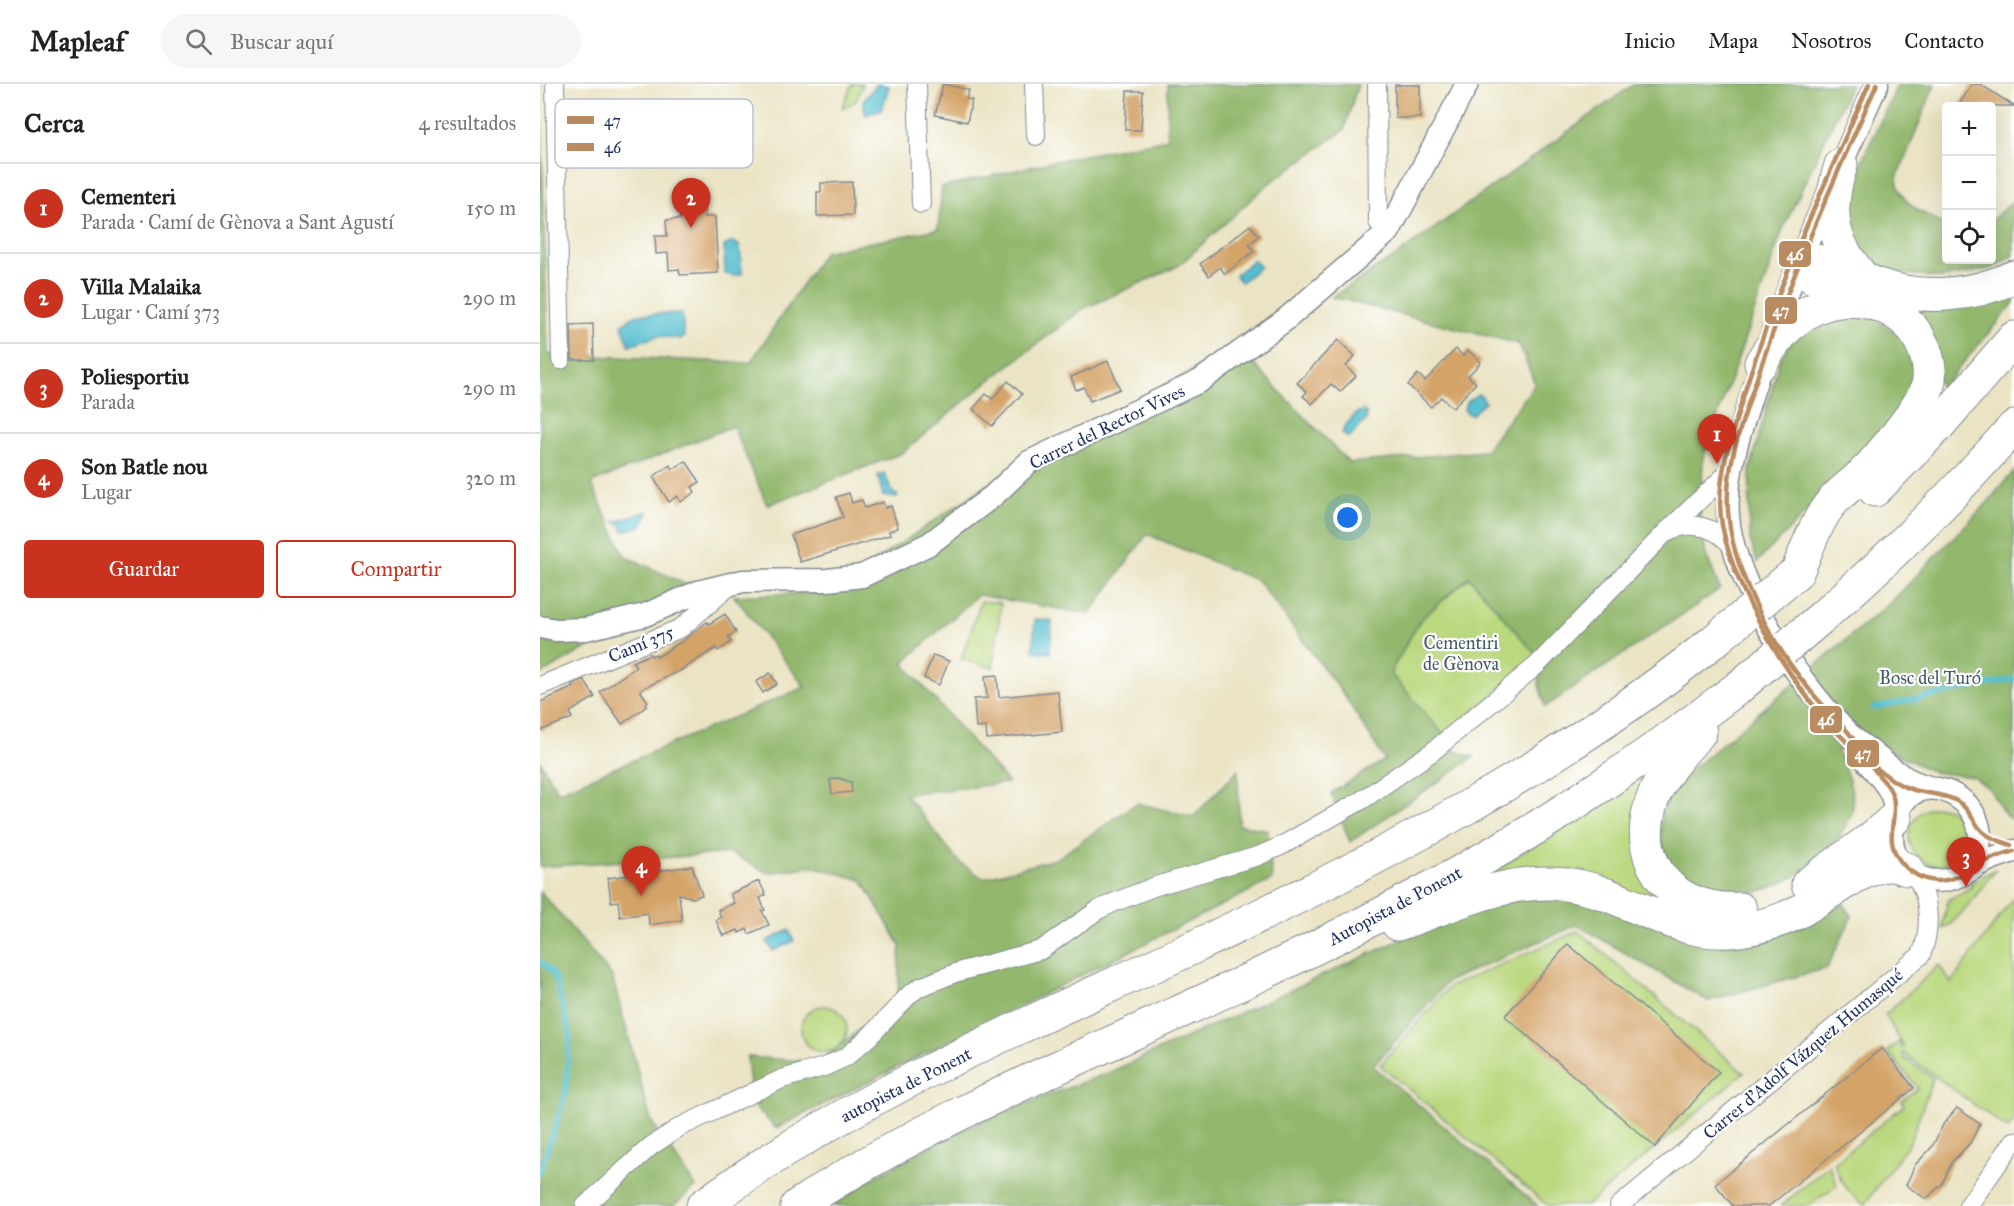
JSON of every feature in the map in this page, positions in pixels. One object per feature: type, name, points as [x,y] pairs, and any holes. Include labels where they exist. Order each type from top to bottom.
[{"type":"highway","points":[[1797,572],[1826,509],[1871,466],[1912,414],[1927,388],[1928,361],[1917,334],[1902,317],[1869,291],[1846,257],[1834,227],[1833,194],[1840,165]]},
{"type":"highway","points":[[1799,261],[1808,274],[1815,278],[1869,291],[1928,294],[1962,292],[1979,289],[2014,277]]},
{"type":"highway","points":[[1761,363],[1779,336],[1806,313],[1834,302],[1855,300],[1869,291]]},
{"type":"highway","points":[[1797,572],[1938,426],[2014,338]]},
{"type":"highway","points":[[1895,818],[1872,838],[1805,886],[1769,903],[1742,909],[1717,909],[1697,905],[1674,892],[1662,879],[1649,853],[1646,834],[1654,795],[1672,766],[1739,687],[1867,579],[1930,517],[2014,427]]},
{"type":"highway","name":"autopista de Ponent","points":[[703,1206],[764,1163],[851,1112],[966,1053],[1332,879],[1488,795],[1598,728],[1662,682],[1797,572]]},
{"type":"highway","name":"Autopista de Ponent","points":[[797,1206],[890,1150],[1026,1082],[1285,962],[1436,885],[1538,826],[1645,757],[1739,687]]},
{"type":"highway","points":[[1285,962],[1482,895],[1525,884],[1550,882],[1578,886],[1607,895],[1678,924],[1714,930],[1737,930],[1766,924],[1797,913],[1875,868],[1890,865],[1910,872]]},
{"type":"street","points":[[555,84],[555,99]]},
{"type":"street","points":[[917,84],[921,204]]},
{"type":"street","points":[[1035,84],[1036,136]]},
{"type":"street","points":[[1377,84],[1378,222],[1389,231]]},
{"type":"street","name":"Carrer del Rector Vives","points":[[540,627],[556,630],[586,629],[645,615],[698,592],[743,581],[827,580],[862,576],[929,544],[993,496],[1029,462],[1200,381],[1285,320],[1389,231],[1467,84]]},
{"type":"street","points":[[1877,84],[1799,261],[1761,363],[1740,430],[1732,469],[1728,513],[1735,550],[1751,591],[1788,658],[1803,681],[1854,739],[1899,775],[1921,785],[1953,790],[1967,798],[1981,818],[1995,831],[2014,838]]},
{"type":"street","points":[[557,168],[561,360]]},
{"type":"street","points":[[585,1206],[651,1146],[680,1127],[782,1079],[824,1067],[846,1057],[869,1038],[910,994],[920,987],[951,974],[1041,950],[1115,902],[1156,886],[1258,856],[1281,846],[1362,800],[1432,752],[1537,665],[1666,532],[1732,469]]},
{"type":"street","points":[[1666,532],[1676,527],[1699,526],[1718,532],[1735,550]]},
{"type":"street","name":"Camí 375","points":[[540,686],[681,628],[732,584]]},
{"type":"street","points":[[1854,739],[1866,760],[1887,785],[1895,804],[1892,842],[1896,854],[1910,872],[1932,881],[1942,881],[1962,874],[1978,858],[1985,840],[1981,818]]},
{"type":"street","points":[[1895,818],[1901,806],[1911,797],[1923,791],[1938,789]]},
{"type":"street","points":[[1928,926],[1939,894],[1948,883],[1984,861],[2014,851]]},
{"type":"street","name":"Carrer d'Adolf Vázquez Humasqué","points":[[1619,1206],[1921,955],[1928,926],[1926,898],[1920,882],[1910,872]]},
{"type":"street","points":[[1968,1206],[2014,1142]]},
{"type":"green space","points":[[540,84],[548,354],[750,363],[824,252],[938,229],[942,187],[1167,139],[1168,84],[1358,84],[1344,130],[1267,185],[1178,266],[1083,309],[986,383],[902,453],[767,505],[733,426],[591,483],[625,556],[692,587],[540,675]]},
{"type":"green space","points":[[852,84],[863,84],[856,101],[842,108]]},
{"type":"green space","points":[[1634,84],[1851,84],[1783,229],[1703,458],[1700,518],[1706,554],[1720,589],[1545,707],[1539,684],[1538,657],[1469,577],[1420,620],[1390,673],[1445,736],[1449,749],[1474,757],[1350,842],[1331,793],[1385,760],[1344,695],[1258,581],[1147,534],[1090,614],[978,595],[903,663],[1008,783],[905,794],[959,862],[983,878],[1056,859],[1137,803],[1193,817],[1238,770],[1239,825],[1268,830],[1272,880],[776,1128],[752,1104],[747,1057],[820,1062],[898,998],[900,945],[862,880],[812,866],[768,873],[730,853],[540,867],[540,761],[558,792],[805,687],[734,596],[829,592],[1033,454],[1237,347],[1349,463],[1485,451],[1535,384],[1519,344],[1332,297],[1396,256]]},
{"type":"green space","points":[[1898,84],[1935,84],[1897,178],[1899,188],[1914,208],[1942,224],[1942,264],[1996,264],[1996,216],[2014,200],[2014,255],[1993,268],[1942,278],[1898,273],[1883,268],[1869,259],[1856,245],[1847,227],[1850,186]]},
{"type":"green space","points":[[2014,289],[2014,303],[1946,383],[1940,385],[1908,301]]},
{"type":"green space","points":[[1870,315],[1907,341],[1914,373],[1909,391],[1875,443],[1757,562],[1750,539],[1750,470],[1779,361],[1790,343],[1824,317]]},
{"type":"green space","name":"Bosc del Turó","points":[[2014,471],[2014,821],[2006,816],[1989,789],[1974,777],[1933,772],[1868,740],[1837,751],[1850,786],[1853,801],[1852,812],[1839,836],[1816,861],[1788,880],[1756,892],[1739,895],[1711,895],[1690,886],[1670,863],[1661,835],[1664,805],[1673,788],[1693,768],[1891,602],[1987,503]]},
{"type":"green space","name":"Cementiri de Gènova","points":[[1470,577],[1538,656],[1445,736],[1390,673],[1420,620]]},
{"type":"green space","points":[[981,601],[1001,603],[993,668],[961,659]]},
{"type":"green space","points":[[1665,762],[1678,905],[1484,877]]},
{"type":"green space","points":[[1932,807],[1944,807],[1959,815],[1967,830],[1967,842],[1959,857],[1944,865],[1932,865],[1917,857],[1909,842],[1909,830],[1917,815]]},
{"type":"green space","points":[[1996,869],[1967,907],[1948,927],[1943,929],[1948,900],[1972,887],[1970,883]]},
{"type":"green space","points":[[540,891],[612,976],[651,1121],[696,1187],[673,1206],[540,1206]]},
{"type":"green space","points":[[1537,894],[1798,927],[1844,904],[1852,916],[1827,968],[1708,1001],[1577,925],[1448,981],[1373,1066],[1538,1206],[833,1206],[876,1176],[959,1131],[1108,1073],[1409,936],[1463,915]]},
{"type":"green space","points":[[2014,897],[2014,1121],[2008,1129],[1903,1053],[1903,1057],[1933,1078],[1910,1142],[1864,1205],[1846,1187],[1834,1163],[1904,1105],[1902,1101],[1918,1088],[1887,1051],[1899,1042],[1902,1049],[1904,1047],[1885,1015],[1939,965],[1951,983]]},
{"type":"green space","points":[[1578,931],[1744,1073],[1586,1206],[1548,1206],[1380,1065],[1449,987]]},
{"type":"green space","points":[[824,1006],[840,1013],[847,1029],[840,1045],[824,1052],[808,1045],[801,1029],[808,1013]]},
{"type":"green space","points":[[1829,1165],[1837,1186],[1808,1206],[1781,1206]]},
{"type":"water","points":[[877,84],[889,86],[882,109],[866,115],[863,101]]},
{"type":"water","points":[[733,242],[740,246],[742,274],[734,276],[725,274],[724,246]]},
{"type":"water","points":[[1254,260],[1260,267],[1241,282],[1235,275]]},
{"type":"water","points":[[682,313],[684,337],[682,339],[658,336],[629,345],[622,325],[629,319],[640,314]]},
{"type":"water","points":[[1478,394],[1485,402],[1471,415],[1464,409],[1466,403]]},
{"type":"water","points":[[1363,410],[1367,414],[1365,417],[1367,419],[1351,436],[1347,437],[1342,433],[1343,428],[1358,412]]},
{"type":"water","points":[[884,473],[893,493],[898,496],[896,498],[883,496],[878,475]]},
{"type":"water","points":[[648,511],[646,520],[640,526],[632,529],[623,531],[621,525],[614,522]]},
{"type":"water","points":[[1035,619],[1052,621],[1050,653],[1033,651]]},
{"type":"water","points":[[789,930],[794,941],[773,951],[767,941]]},
{"type":"building","points":[[943,84],[969,90],[966,99],[972,100],[967,122],[935,115]]},
{"type":"building","points":[[1972,84],[1980,84],[2014,106],[1996,106],[1996,102],[1961,102]]},
{"type":"building","points":[[1395,85],[1420,85],[1420,118],[1395,118]]},
{"type":"building","points":[[1127,91],[1143,91],[1141,130],[1125,130]]},
{"type":"building","points":[[852,182],[853,215],[817,216],[817,192],[821,192],[821,183]]},
{"type":"building","points":[[703,188],[705,217],[715,217],[718,273],[680,275],[679,269],[669,270],[668,253],[656,254],[655,236],[667,236],[666,220],[680,219],[679,189]]},
{"type":"building","points":[[1250,225],[1259,236],[1249,244],[1254,251],[1225,274],[1220,267],[1209,276],[1200,264]]},
{"type":"building","points":[[593,324],[594,360],[572,360],[571,325]]},
{"type":"building","points":[[1338,340],[1355,356],[1346,366],[1356,376],[1340,392],[1331,384],[1312,404],[1303,396],[1307,392],[1297,383]]},
{"type":"building","points":[[1456,349],[1463,356],[1468,350],[1481,362],[1468,376],[1476,383],[1453,408],[1441,397],[1431,407],[1408,385],[1418,374],[1425,381]]},
{"type":"building","points":[[1108,361],[1120,389],[1090,401],[1084,387],[1076,390],[1071,377]]},
{"type":"building","points":[[1008,381],[1022,394],[992,426],[973,409],[986,394],[992,399]]},
{"type":"building","points":[[686,461],[700,482],[692,487],[695,492],[681,502],[677,496],[669,502],[653,477],[670,465],[673,469]]},
{"type":"building","points":[[849,493],[852,503],[862,500],[865,508],[883,502],[885,508],[891,506],[898,528],[889,531],[890,535],[800,562],[791,535],[843,517],[836,497]]},
{"type":"building","points":[[725,614],[736,632],[728,637],[731,642],[718,651],[716,648],[683,669],[640,690],[648,702],[645,704],[647,706],[622,724],[600,692],[636,667],[633,662],[650,654],[651,656],[656,654],[657,657],[707,622],[709,624]]},
{"type":"building","points":[[933,655],[949,661],[939,685],[924,678]]},
{"type":"building","points":[[770,673],[777,684],[763,693],[756,682]]},
{"type":"building","points":[[997,675],[999,697],[1058,691],[1062,732],[987,739],[986,727],[976,728],[974,699],[987,698],[985,676]]},
{"type":"building","points":[[584,680],[595,697],[570,712],[572,718],[540,731],[540,702]]},
{"type":"building","points":[[838,778],[851,782],[852,792],[832,794],[830,780]]},
{"type":"building","points":[[692,866],[702,895],[693,898],[679,894],[682,920],[649,925],[648,913],[620,917],[618,901],[611,902],[608,878]]},
{"type":"building","points":[[759,881],[766,895],[760,898],[765,910],[762,911],[769,925],[749,934],[747,929],[723,936],[716,920],[721,917],[718,910],[734,903],[730,894]]},
{"type":"building","points":[[1568,944],[1719,1072],[1655,1147],[1505,1016]]},
{"type":"building","points":[[1882,1048],[1914,1088],[1769,1206],[1733,1206],[1715,1184]]},
{"type":"building","points":[[1957,1108],[1980,1124],[1970,1143],[1952,1162],[1942,1184],[1926,1199],[1906,1185],[1915,1165],[1932,1147],[1944,1123]]},
{"type":"waterway","points":[[1873,708],[2014,679]]},
{"type":"waterway","points":[[540,961],[554,975],[570,1034],[565,1096],[540,1172]]},
{"type":"transit line","name":"46","points":[[1869,84],[1799,243],[1753,365],[1724,465],[1720,495],[1722,525],[1737,576],[1761,625],[1790,674],[1830,724],[1860,755],[1894,781],[1910,789],[1955,800],[1964,806],[1985,834],[2011,845]]},
{"type":"transit line","name":"47","points":[[1877,84],[1829,191],[1800,263],[1747,408],[1731,464],[1728,483],[1729,521],[1739,564],[1748,587],[1782,652],[1814,695],[1852,737],[1891,791],[1894,808],[1892,842],[1894,851],[1905,866],[1919,877],[1928,880],[1946,880],[1990,859],[2014,851]]},
{"type":"place","name":"Villa Malaika","points":[[691,228]]},
{"type":"place","name":"Cementeri","points":[[1717,464]]},
{"type":"place","name":"Poliesportiu","points":[[1966,887]]},
{"type":"place","name":"Son Batle nou","points":[[641,896]]}]
